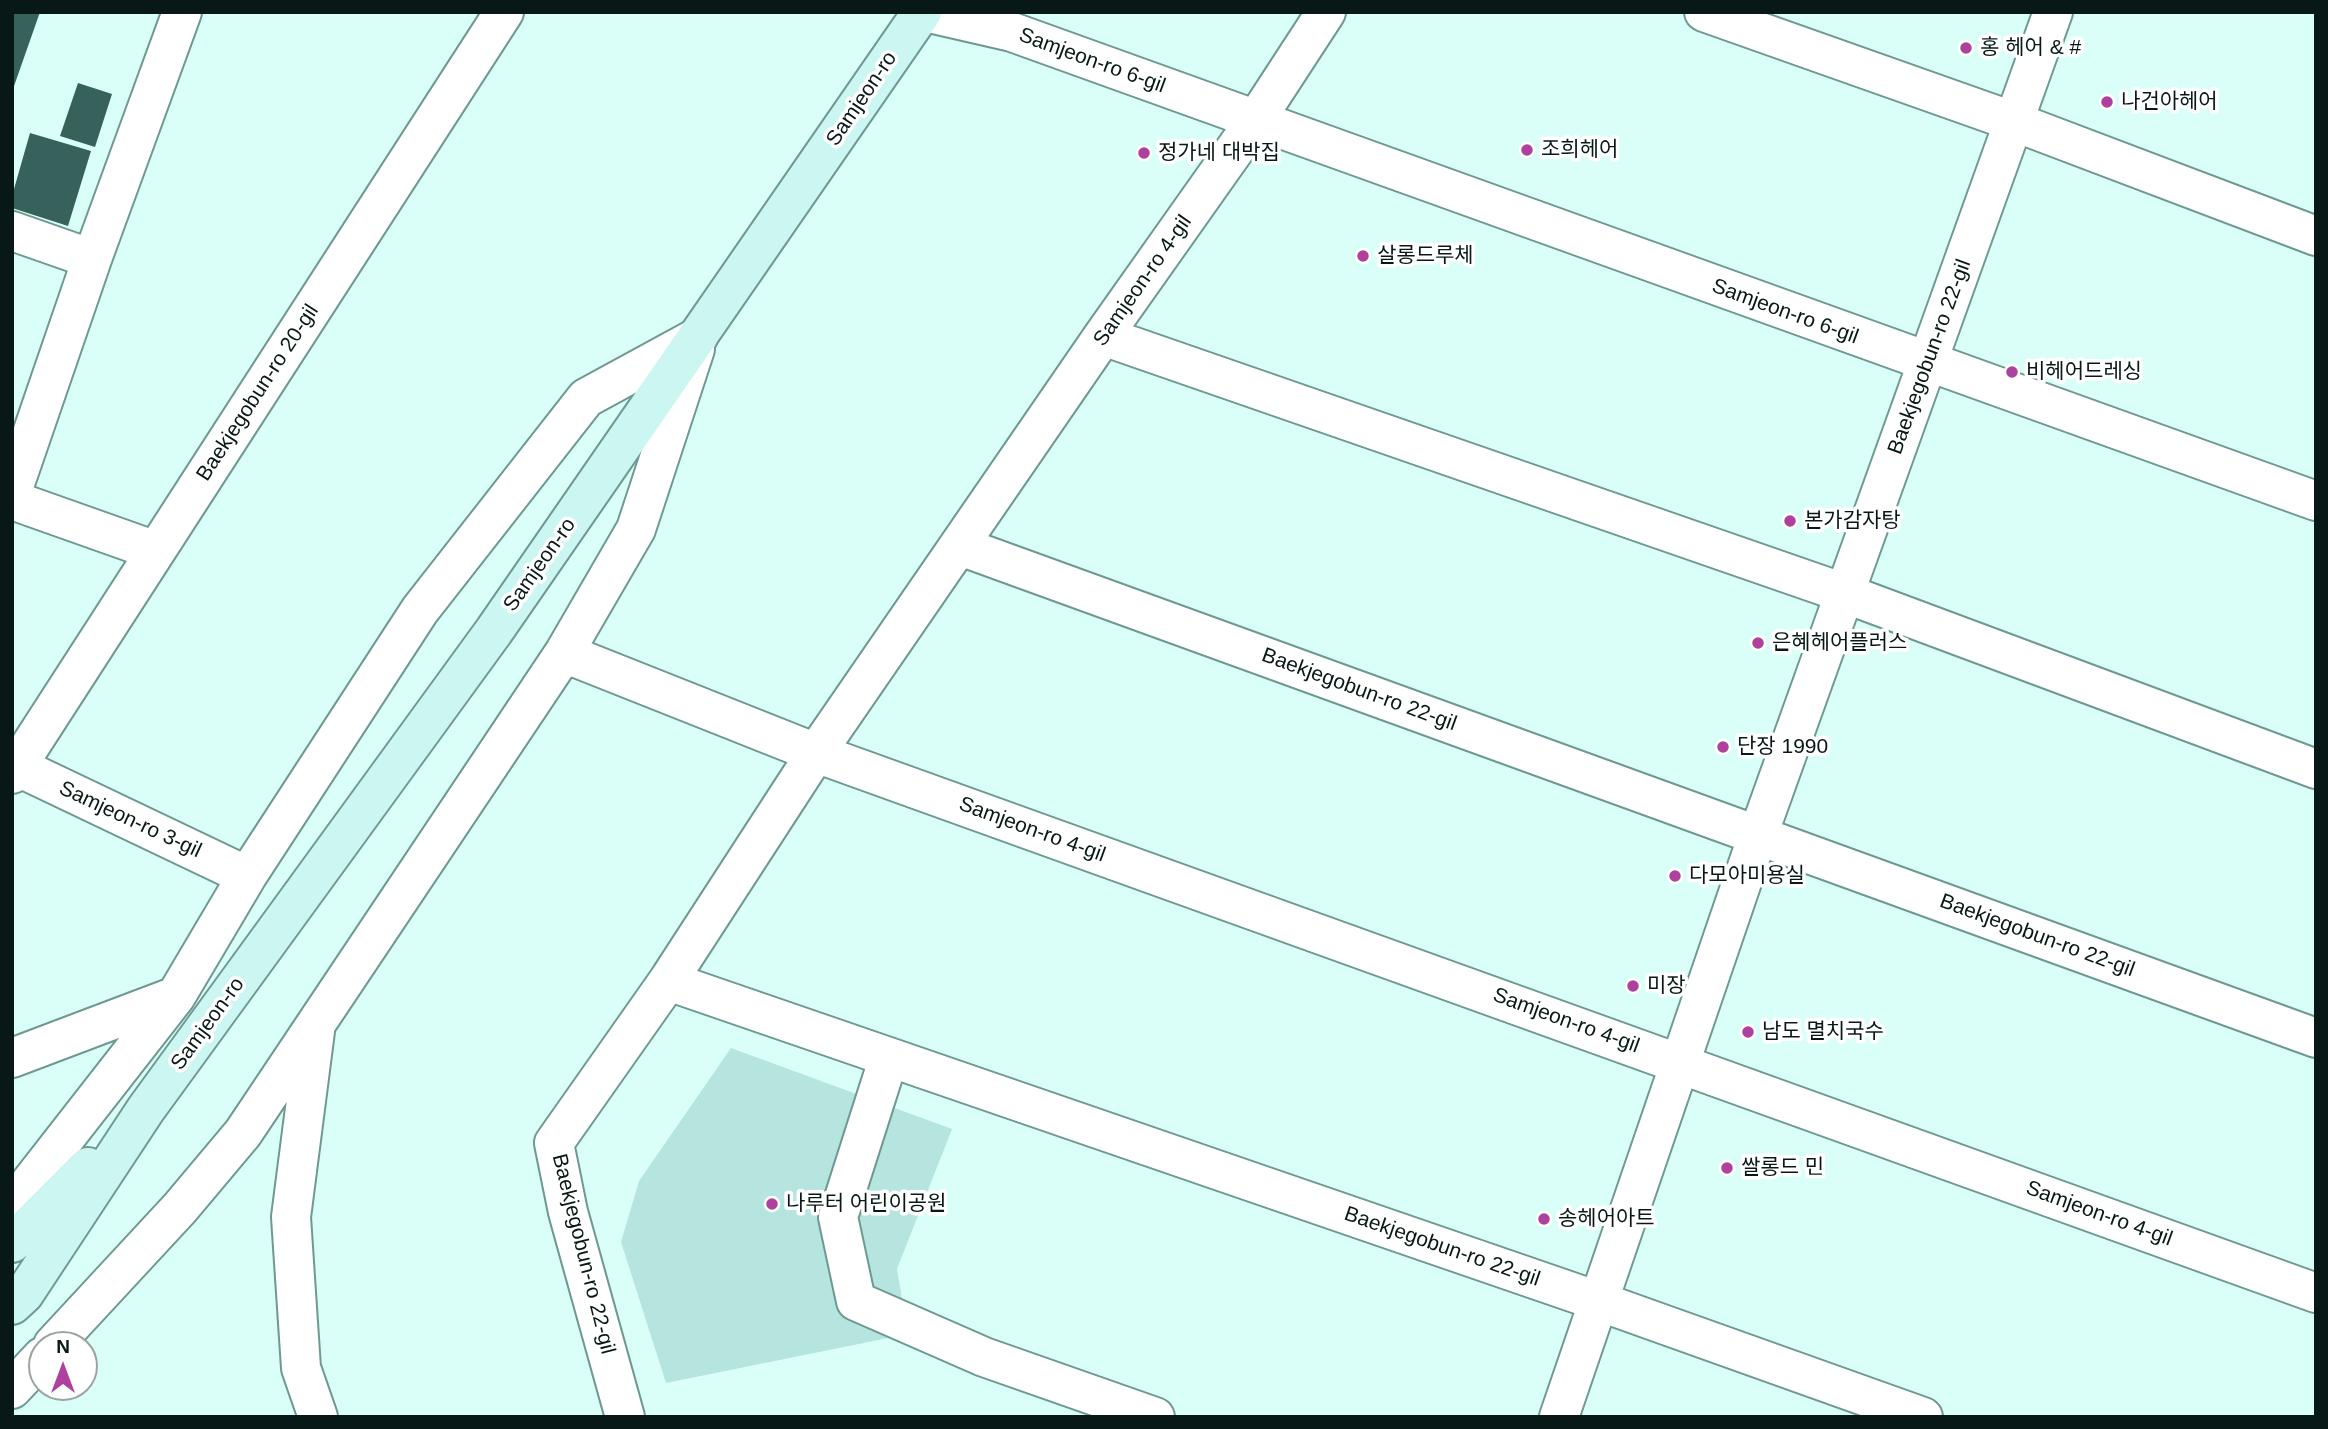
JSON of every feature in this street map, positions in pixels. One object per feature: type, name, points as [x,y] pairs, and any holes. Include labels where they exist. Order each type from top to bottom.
[{"type":"main road","name":"Samjeon-ro","points":[[146,1109],[494,631],[923,12]]},
{"type":"main road","points":[[12,1243],[146,1109]]},
{"type":"main road","points":[[12,1305],[24,1294],[146,1109]]},
{"type":"street","points":[[12,492],[92,259],[182,12]]},
{"type":"street","name":"Baekjegobun-ro 20-gil","points":[[14,768],[504,12]]},
{"type":"street","name":"Samjeon-ro 6-gil","points":[[923,12],[1012,32],[2316,501]]},
{"type":"street","points":[[1255,121],[1326,12]]},
{"type":"street","points":[[1704,12],[2015,122],[2316,236]]},
{"type":"street","name":"Baekjegobun-ro 22-gil","points":[[1559,1417],[1758,835],[2053,12]]},
{"type":"street","name":"Samjeon-ro 4-gil","points":[[668,981],[816,753],[1255,121]]},
{"type":"street","points":[[12,231],[92,259]]},
{"type":"street","points":[[66,1331],[180,1209],[243,1133],[564,653],[636,529],[698,337]]},
{"type":"street","points":[[12,1206],[176,996],[247,876],[420,610],[586,398],[698,337]]},
{"type":"street","points":[[1103,337],[1844,593],[2316,769]]},
{"type":"street","points":[[12,500],[156,551]]},
{"type":"street","name":"Baekjegobun-ro 22-gil","points":[[960,546],[2316,1038]]},
{"type":"street","name":"Samjeon-ro 4-gil","points":[[564,653],[816,753],[2316,1293]]},
{"type":"street","name":"Samjeon-ro 3-gil","points":[[14,768],[247,876]]},
{"type":"street","name":"Baekjegobun-ro 22-gil","points":[[625,1417],[568,1212],[554,1143],[668,981],[1598,1301],[1923,1417]]},
{"type":"street","points":[[12,1058],[176,996]]},
{"type":"street","points":[[316,1023],[291,1217],[301,1368],[318,1417]]},
{"type":"street","points":[[889,1057],[838,1217],[856,1301],[984,1357],[1155,1417]]},
{"type":"street","points":[[12,1389],[28,1372]]},
{"type":"shaded area","points":[[731,1048],[952,1129],[897,1269],[908,1334],[666,1383],[621,1242],[639,1181]]},
{"type":"building","points":[[12,12],[40,12],[13,89],[12,89]]},
{"type":"building","points":[[78,83],[112,94],[95,147],[60,136]]},
{"type":"building","points":[[30,133],[91,151],[68,226],[12,208],[12,196]]},
{"type":"place","name":"홍 헤어 & #","points":[[1966,48]]},
{"type":"place","name":"나건아헤어","points":[[2107,102]]},
{"type":"place","name":"조희헤어","points":[[1527,150]]},
{"type":"place","name":"정가네 대박집","points":[[1144,153]]},
{"type":"place","name":"살롱드루체","points":[[1363,256]]},
{"type":"place","name":"비헤어드레싱","points":[[2012,372]]},
{"type":"place","name":"본가감자탕","points":[[1790,521]]},
{"type":"place","name":"은혜헤어플러스","points":[[1758,643]]},
{"type":"place","name":"단장 1990","points":[[1723,747]]},
{"type":"place","name":"다모아미용실","points":[[1675,876]]},
{"type":"place","name":"미장","points":[[1633,986]]},
{"type":"place","name":"남도 멸치국수","points":[[1748,1032]]},
{"type":"place","name":"쌀롱드 민","points":[[1727,1168]]},
{"type":"place","name":"나루터 어린이공원","points":[[772,1204]]},
{"type":"place","name":"송헤어아트","points":[[1544,1219]]}]
